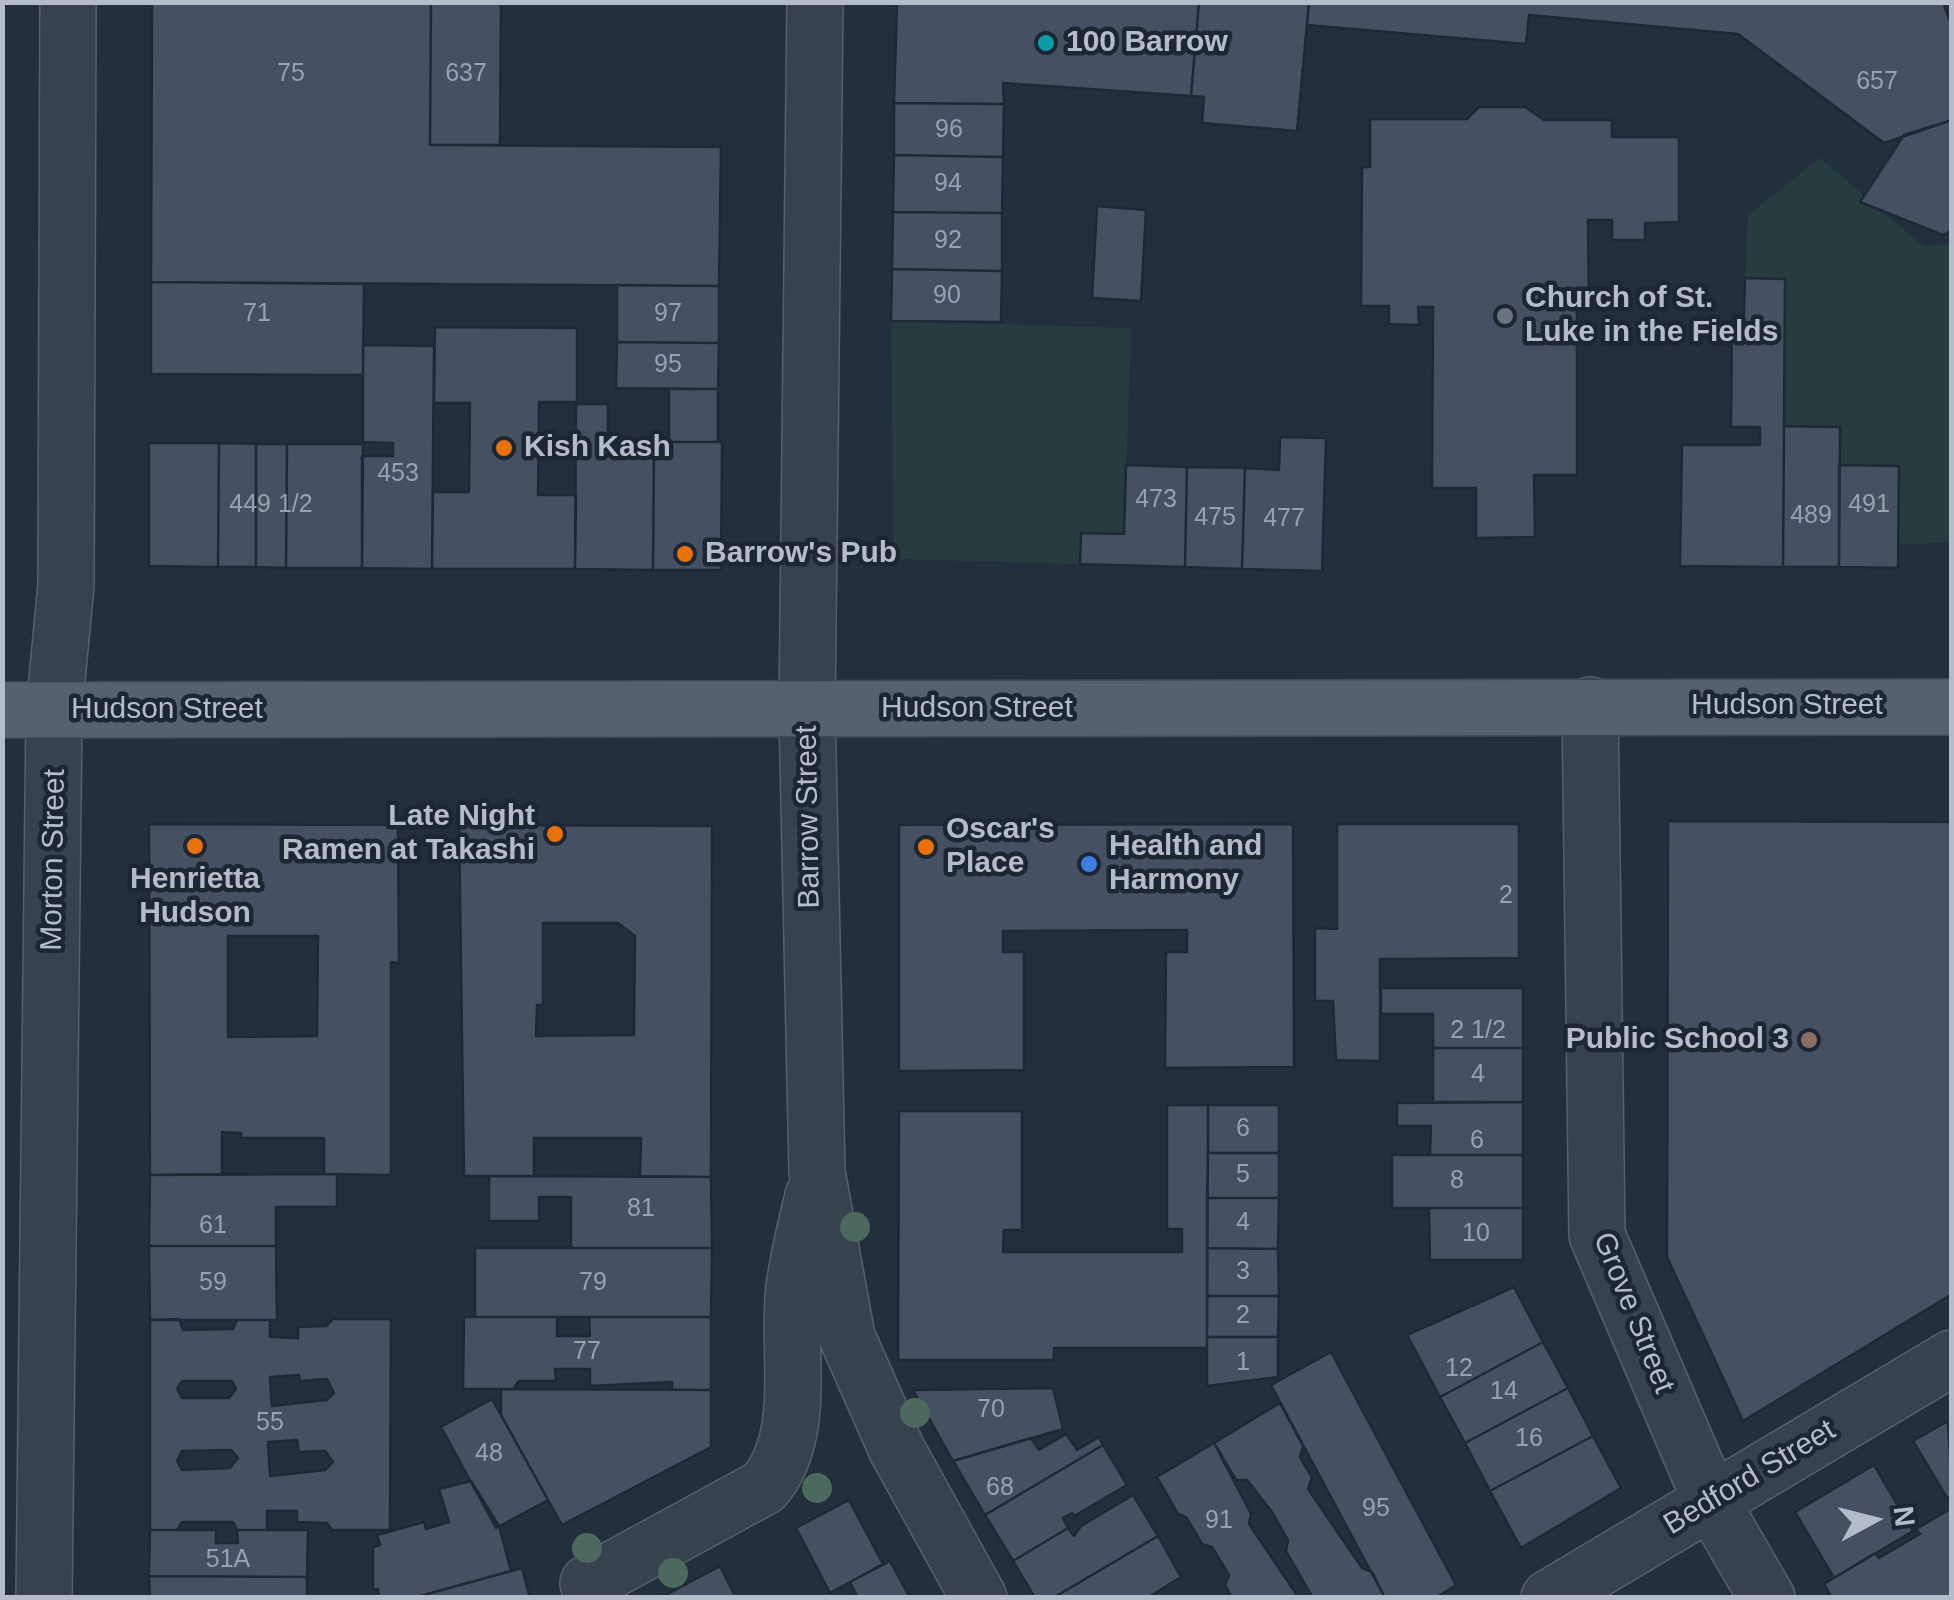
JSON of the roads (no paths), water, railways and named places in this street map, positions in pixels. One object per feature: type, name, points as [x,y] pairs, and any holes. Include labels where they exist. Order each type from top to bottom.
[{"type":"main road","name":"Hudson Street","points":[[28,710],[1952,707]]},
{"type":"street","name":"Morton Street","points":[[44,1598],[28,710],[66,585],[68,2]]},
{"type":"street","name":"Barrow Street","points":[[815,2],[807,710],[818,1172],[847,1338],[896,1448],[978,1598]]},
{"type":"street","name":"Grove Street","points":[[1590,705],[1597,1235],[1711,1501],[1767,1598]]},
{"type":"street","points":[[596,1598],[588,1583],[764,1487],[780,1468],[790,1410],[794,1287],[818,1172]]},
{"type":"street","name":"Bedford Street","points":[[1549,1598],[1952,1358]]},
{"type":"place","name":"100 Barrow","points":[[1046,43]]},
{"type":"place","name":"Church of St. Luke in the Fields","points":[[1505,316]]},
{"type":"place","name":"Kish Kash","points":[[504,448]]},
{"type":"place","name":"Barrow's Pub","points":[[685,554]]},
{"type":"place","name":"Late Night Ramen at Takashi","points":[[555,834]]},
{"type":"place","name":"Henrietta Hudson","points":[[195,846]]},
{"type":"place","name":"Oscar's Place","points":[[926,847]]},
{"type":"place","name":"Health and Harmony","points":[[1089,864]]},
{"type":"place","name":"Public School 3","points":[[1809,1040]]}]
